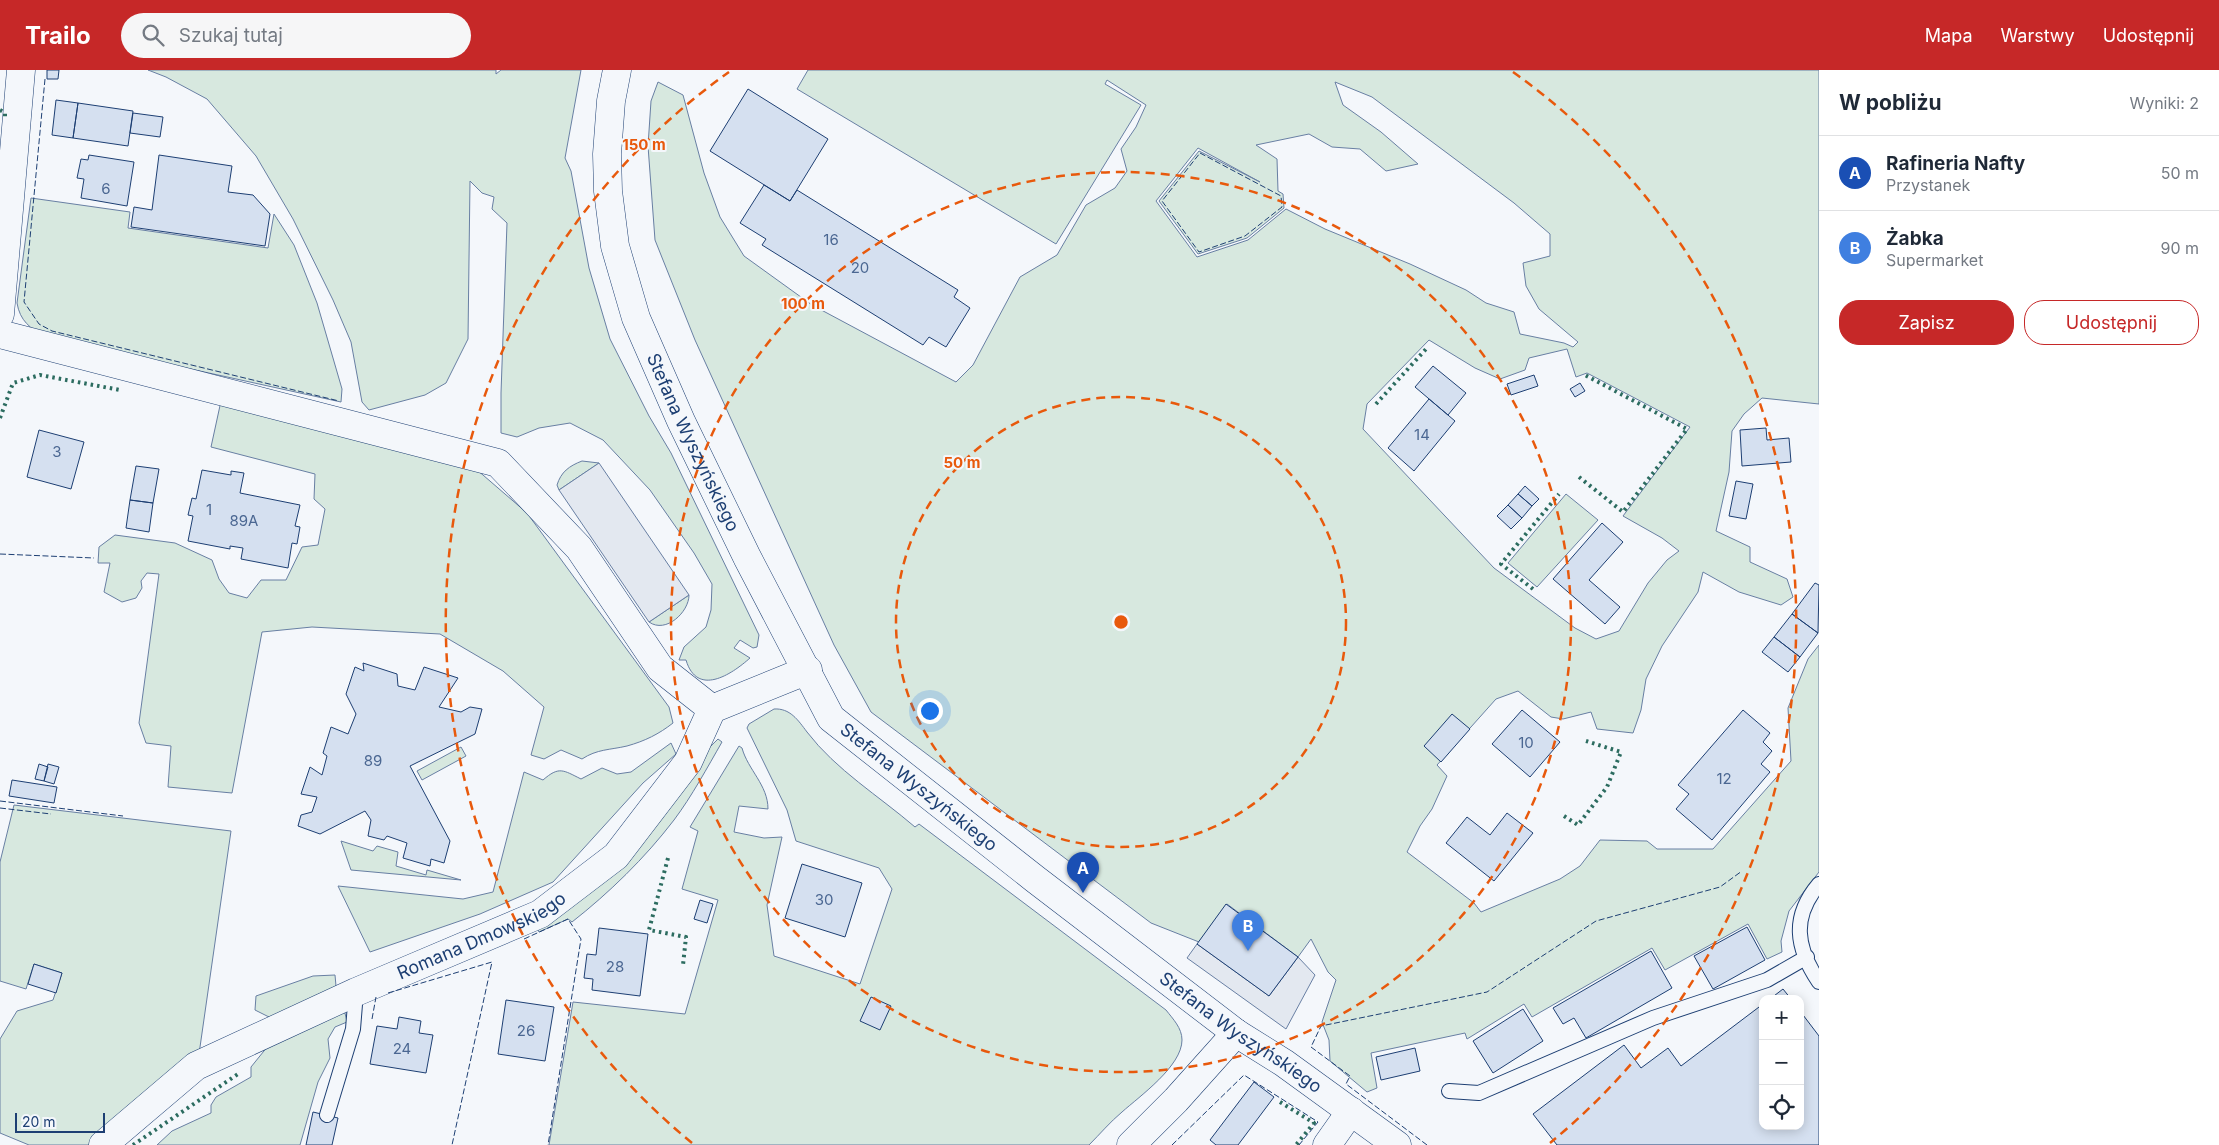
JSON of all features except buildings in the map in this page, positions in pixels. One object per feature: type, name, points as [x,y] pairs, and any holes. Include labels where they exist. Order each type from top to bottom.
[{"type":"street","points":[[0,314],[21,70]]},
{"type":"street","name":"Stefana Wyszyńskiego","points":[[617,70],[611,101],[607,145],[608,191],[616,246],[636,318],[681,421],[747,556],[808,670],[831,718],[1035,879],[1236,1033],[1284,1063],[1397,1145]]},
{"type":"street","points":[[0,334],[498,464],[579,548],[660,668],[712,709],[808,670]]},
{"type":"street","name":"Romana Dmowskiego","points":[[103,1145],[196,1066],[356,992],[540,914],[616,856],[688,762],[712,709]]},
{"type":"street","points":[[1131,1145],[1176,1100],[1236,1033]]},
{"type":"street","points":[[1327,1145],[1351,1111]]},
{"type":"lane","points":[[1819,884],[1802,910],[1798,936],[1819,982]]},
{"type":"lane","points":[[1449,1091],[1479,1093],[1653,1018],[1767,980],[1807,957]]},
{"type":"lane","points":[[328,1115],[353,1029],[356,992]]},
{"type":"shaded area","points":[[148,70],[496,70],[496,74],[501,70],[581,70],[565,158],[571,171],[589,268],[610,339],[649,416],[671,453],[759,635],[757,647],[753,648],[740,640],[734,648],[750,658],[734,671],[724,676],[706,680],[698,678],[691,671],[686,660],[679,660],[684,647],[706,627],[711,610],[712,584],[694,553],[650,490],[603,440],[570,423],[539,428],[517,437],[501,433],[507,223],[492,209],[494,197],[482,193],[470,181],[468,339],[446,383],[425,395],[369,410],[362,402],[351,342],[333,300],[293,219],[256,156],[207,99],[166,77]]},
{"type":"shaded area","points":[[808,70],[1819,70],[1819,404],[1762,398],[1744,414],[1732,431],[1729,472],[1716,531],[1750,547],[1750,562],[1787,579],[1793,597],[1781,605],[1739,592],[1703,572],[1698,592],[1662,646],[1646,679],[1641,710],[1633,733],[1597,729],[1591,712],[1563,719],[1551,717],[1518,691],[1496,699],[1437,765],[1447,776],[1432,809],[1420,826],[1407,852],[1474,903],[1481,912],[1560,879],[1580,866],[1600,840],[1647,841],[1657,849],[1713,849],[1791,761],[1788,708],[1808,659],[1819,645],[1819,872],[1789,911],[1781,941],[1782,952],[1767,959],[1748,924],[1665,970],[1652,948],[1532,1017],[1524,1004],[1467,1039],[1465,1033],[1371,1053],[1377,1088],[1367,1092],[1330,1061],[1329,1040],[1322,1022],[1336,980],[1328,972],[1311,939],[1298,957],[1227,904],[1199,942],[1151,923],[871,712],[834,645],[695,340],[655,240],[648,146],[651,101],[658,82],[683,95],[704,173],[720,217],[744,256],[812,305],[956,382],[973,365],[1020,277],[1057,255],[1086,205],[1115,188],[1127,171],[1121,149],[1136,127],[1146,105],[1107,80],[1105,84],[1141,105],[1056,244],[797,89]],"holes":[[[1335,82],[1372,97],[1514,203],[1550,234],[1550,256],[1523,263],[1526,286],[1539,309],[1578,342],[1573,347],[1564,343],[1520,334],[1514,312],[1486,303],[1466,290],[1410,264],[1325,229],[1286,209],[1248,240],[1197,257],[1156,201],[1198,148],[1260,182],[1199,151],[1159,201],[1198,254],[1247,238],[1284,208],[1283,194],[1278,191],[1277,159],[1256,145],[1309,134],[1332,147],[1360,149],[1386,171],[1418,164],[1381,132],[1343,105]],[[1429,340],[1475,368],[1500,379],[1525,370],[1529,358],[1567,349],[1576,377],[1587,373],[1690,427],[1623,516],[1662,538],[1679,551],[1667,560],[1648,583],[1619,631],[1596,639],[1575,628],[1494,568],[1363,429],[1367,404]]]},
{"type":"shaded area","points":[[31,198],[130,212],[128,228],[268,248],[274,214],[294,245],[317,303],[342,389],[341,402],[45,337],[40,334],[23,319],[17,303]]},
{"type":"shaded area","points":[[221,401],[476,469],[527,513],[669,707],[673,723],[657,734],[640,742],[598,752],[582,759],[561,750],[544,759],[531,755],[544,707],[503,671],[440,634],[312,627],[262,632],[232,793],[168,787],[171,746],[146,743],[139,723],[159,574],[147,573],[141,581],[142,588],[136,598],[122,602],[104,592],[110,563],[98,563],[99,547],[115,535],[175,543],[212,560],[219,579],[229,593],[247,598],[261,580],[286,580],[302,547],[318,545],[325,509],[314,499],[315,474],[211,447]]},
{"type":"shaded area","points":[[582,461],[599,463],[559,490],[557,485],[563,473],[569,467]]},
{"type":"shaded area","points":[[599,463],[689,595],[649,622],[559,490]]},
{"type":"shaded area","points":[[1566,494],[1598,520],[1537,587],[1508,563]]},
{"type":"shaded area","points":[[689,595],[685,608],[675,619],[662,625],[649,622]]},
{"type":"shaded area","points":[[774,709],[785,710],[793,716],[818,746],[844,771],[915,827],[919,824],[1166,1010],[1174,1020],[1179,1028],[1182,1040],[1175,1060],[1159,1080],[1118,1116],[1089,1145],[549,1145],[573,1002],[685,1014],[718,900],[682,889],[698,831],[690,827],[739,746],[742,748],[765,792],[768,809],[739,806],[734,832],[764,838],[782,837],[767,905],[774,956],[860,984],[892,889],[879,868],[796,841],[787,810],[747,728],[749,724]]},
{"type":"shaded area","points":[[718,739],[722,742],[687,801],[663,834],[639,861],[613,887],[572,922],[568,919],[539,932],[534,922]]},
{"type":"shaded area","points":[[671,743],[676,754],[643,783],[553,882],[480,914],[370,952],[338,886],[463,899],[493,892],[524,772],[543,780],[557,771],[565,772],[581,779],[602,768],[617,774],[631,772]]},
{"type":"shaded area","points":[[461,747],[466,756],[422,780],[417,771]]},
{"type":"shaded area","points":[[14,805],[231,831],[198,1061],[94,1145],[29,1145],[0,1133],[0,1039],[17,1011],[53,1000],[62,973],[34,964],[26,989],[0,981],[0,862]]},
{"type":"shaded area","points":[[341,841],[373,851],[377,846],[398,852],[396,866],[426,875],[427,870],[461,880],[351,870]]},
{"type":"shaded area","points":[[1197,944],[1269,996],[1298,957],[1315,975],[1286,1029],[1187,958]]},
{"type":"shaded area","points":[[335,975],[336,986],[330,997],[269,1017],[255,1010],[256,996],[313,976]]},
{"type":"shaded area","points":[[334,1010],[345,1013],[347,1022],[335,1027],[328,1039],[330,1058],[318,1082],[300,1145],[157,1145],[172,1131],[211,1113],[211,1105],[216,1097],[251,1077],[251,1067],[268,1046]]},
{"type":"hedge","points":[[0,110],[5,113],[5,117]]},
{"type":"hedge","points":[[1376,404],[1426,349]]},
{"type":"hedge","points":[[0,418],[13,383],[40,375],[120,390]]},
{"type":"hedge","points":[[1579,477],[1623,512],[1687,429],[1585,375]]},
{"type":"hedge","points":[[1533,589],[1501,564],[1559,494]]},
{"type":"hedge","points":[[1564,816],[1578,825],[1607,787],[1621,752],[1586,741]]},
{"type":"hedge","points":[[668,858],[649,930],[686,937],[683,965]]},
{"type":"hedge","points":[[133,1145],[238,1074]]},
{"type":"hedge","points":[[1280,1102],[1314,1123],[1296,1145]]},
{"type":"fence","points":[[45,79],[24,302],[39,324],[52,331],[339,401]]},
{"type":"fence","points":[[1200,153],[1281,196],[1282,207],[1245,236],[1199,252],[1162,201],[1200,153]]},
{"type":"fence","points":[[0,554],[94,558]]},
{"type":"fence","points":[[0,801],[123,816]]},
{"type":"fence","points":[[0,808],[51,814]]},
{"type":"fence","points":[[1427,1145],[1346,1084],[1350,1076],[1311,1047],[1321,1026],[1487,992],[1596,921],[1720,887],[1742,871]]},
{"type":"fence","points":[[524,939],[568,919],[581,939],[548,1145]]},
{"type":"fence","points":[[388,993],[492,962],[452,1145]]},
{"type":"fence","points":[[372,1019],[376,997]]},
{"type":"fence","points":[[1172,1145],[1244,1075],[1318,1122],[1299,1145]]},
{"type":"place","name":"Rafineria Nafty","points":[[1083,893]]},
{"type":"place","name":"Żabka","points":[[1248,951]]}]
